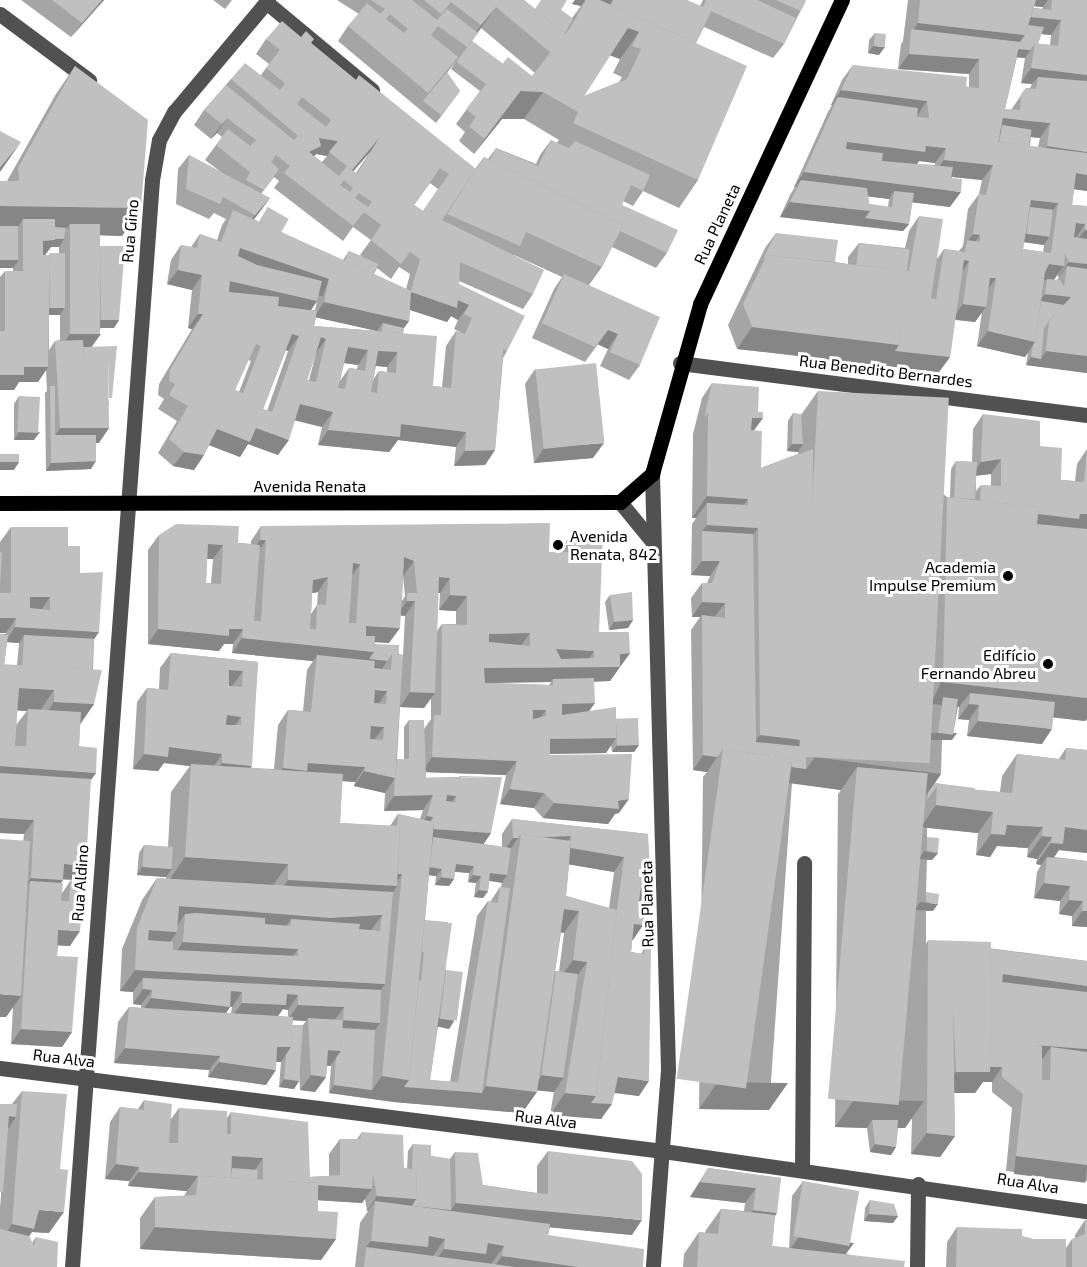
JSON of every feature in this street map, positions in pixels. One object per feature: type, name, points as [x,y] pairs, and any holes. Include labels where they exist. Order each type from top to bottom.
[{"type":"main road","name":"Rua Planeta","points":[[652,474],[680,363],[700,304],[842,0]]},
{"type":"main road","points":[[620,502],[652,474]]},
{"type":"main road","name":"Avenida Renata","points":[[0,503],[620,502]]},
{"type":"street","points":[[267,1],[383,99]]},
{"type":"street","name":"Rua Gino","points":[[126,503],[157,131],[267,1]]},
{"type":"street","points":[[0,14],[105,92]]},
{"type":"street","name":"Rua Benedito Bernardes","points":[[680,363],[1087,415]]},
{"type":"street","name":"Rua Planeta","points":[[652,474],[668,1070],[653,1267]]},
{"type":"street","points":[[620,502],[652,541]]},
{"type":"street","name":"Rua Aldino","points":[[72,1267],[126,503]]},
{"type":"street","points":[[802,1169],[804,863]]},
{"type":"street","name":"Rua Alva","points":[[0,1068],[918,1184],[1087,1211]]},
{"type":"street","points":[[917,1267],[918,1184]]},
{"type":"building","points":[[52,0],[102,0],[82,23]]},
{"type":"building","points":[[371,0],[412,0],[437,20],[447,9],[478,33],[467,47],[438,26],[431,35],[458,57],[428,93],[348,26],[367,3],[380,14],[385,9]],"holes":[[[390,14],[408,29],[404,33],[386,19]]]},
{"type":"building","points":[[424,0],[524,0],[566,34],[551,53],[496,7],[481,25],[451,2],[441,14]]},
{"type":"building","points":[[541,0],[567,0],[561,10],[573,19],[565,33],[535,9]]},
{"type":"building","points":[[586,0],[600,0],[747,66],[698,180],[573,123],[578,112],[543,92],[520,91],[570,28]],"holes":[[[628,28],[639,32],[632,46],[641,49],[627,79],[584,96]]]},
{"type":"building","points":[[613,0],[687,0],[703,7],[706,0],[757,0],[796,18],[784,44],[711,11],[696,43],[611,5]]},
{"type":"building","points":[[776,0],[806,0],[801,11]]},
{"type":"building","points":[[920,0],[1036,0],[1025,35],[918,23]]},
{"type":"building","points":[[1052,0],[1087,0],[1087,75],[1031,68],[1035,43],[1058,46],[1061,20],[1031,17],[1034,8],[1051,10]]},
{"type":"building","points":[[282,21],[301,37],[306,31],[314,39],[311,43],[356,80],[359,75],[476,169],[442,220],[544,270],[533,294],[460,262],[459,284],[525,316],[507,351],[503,349],[495,450],[465,451],[466,432],[401,424],[400,437],[328,430],[333,412],[300,404],[289,440],[256,428],[250,442],[217,429],[204,455],[184,452],[169,439],[188,406],[169,395],[175,384],[169,381],[170,370],[203,314],[198,314],[202,275],[178,270],[181,245],[197,248],[200,234],[221,242],[233,210],[411,291],[420,259],[410,252],[401,264],[371,240],[381,225],[364,212],[353,226],[284,173],[290,166],[276,155],[271,162],[279,169],[264,190],[246,180],[250,172],[216,145],[228,129],[250,146],[256,140],[227,118],[222,124],[204,110],[226,85],[294,140],[298,136],[231,79],[245,63],[280,90],[285,83],[266,68],[280,50],[266,39]],"holes":[[[302,97],[331,120],[326,127],[297,104]],[[380,137],[357,174],[352,170]],[[319,138],[338,141],[329,152],[347,166],[339,176],[309,152],[321,146]],[[440,168],[449,174],[423,211],[414,205]],[[344,180],[353,188],[350,192],[340,185]],[[359,193],[372,202],[368,207],[355,198]],[[240,248],[329,279],[324,302],[409,321],[411,292],[457,308],[458,300],[469,305],[464,314],[472,318],[465,334],[456,331],[451,388],[433,386],[437,336],[314,326],[317,311],[278,306],[279,297],[229,292],[230,281],[317,301],[322,281],[257,265],[238,256]],[[292,334],[299,336],[272,412],[263,409]],[[321,337],[326,339],[316,382],[307,380]],[[256,344],[261,346],[243,393],[235,390]],[[348,347],[368,350],[365,371],[349,368],[345,389],[338,388]],[[378,351],[397,352],[396,373],[379,371],[377,393],[371,392]]]},
{"type":"building","points":[[1028,25],[1044,27],[1038,44],[1035,43],[1030,50],[1018,49],[1025,35]]},
{"type":"building","points":[[911,29],[1020,42],[1005,109],[1020,110],[1021,94],[1026,88],[1036,89],[1038,77],[1087,81],[1087,152],[1047,146],[1050,123],[1003,118],[998,142],[1087,153],[1087,175],[1076,173],[1072,205],[1087,206],[1087,230],[1085,230],[1085,224],[1076,223],[1074,237],[1087,239],[1087,264],[1069,262],[1065,253],[1064,266],[1049,264],[1045,272],[1035,342],[988,331],[996,278],[990,278],[986,307],[963,304],[969,261],[964,260],[950,357],[895,351],[899,345],[919,216],[943,219],[931,298],[936,299],[944,249],[965,252],[967,240],[980,242],[980,235],[973,234],[979,194],[986,195],[993,165],[944,160],[946,148],[926,146],[925,152],[847,142],[846,149],[883,153],[882,161],[953,167],[951,178],[962,179],[961,192],[804,172],[838,97],[918,108],[917,117],[929,118],[927,101],[841,90],[853,65],[967,77],[966,87],[979,88],[979,59],[909,54]],"holes":[[[1031,200],[1058,203],[1051,253],[1023,249]]]},
{"type":"building","points":[[875,33],[886,34],[885,47],[874,46]]},
{"type":"building","points":[[472,41],[503,64],[487,85],[456,62]]},
{"type":"building","points":[[508,57],[532,76],[484,139],[469,126],[476,117],[466,109]]},
{"type":"building","points":[[75,66],[148,120],[141,208],[0,206],[0,181],[19,181],[18,168]]},
{"type":"building","points":[[447,72],[460,91],[441,115],[423,101]]},
{"type":"building","points":[[1002,125],[1032,130],[1029,146],[999,142]]},
{"type":"building","points":[[0,131],[21,142],[0,167]]},
{"type":"building","points":[[551,140],[569,148],[575,141],[650,175],[643,191],[631,185],[622,205],[678,230],[667,253],[620,231],[623,225],[490,160],[496,148],[538,166]]},
{"type":"building","points":[[189,155],[270,198],[255,215],[223,197],[220,204],[186,189]]},
{"type":"building","points":[[484,157],[623,225],[602,267],[526,232],[520,246],[447,214]]},
{"type":"building","points":[[801,180],[867,188],[870,211],[790,202]]},
{"type":"building","points":[[894,191],[914,193],[909,224],[865,218],[870,211],[869,204],[892,207]]},
{"type":"building","points":[[268,207],[289,219],[280,234],[260,222]]},
{"type":"building","points":[[1030,207],[1053,210],[1050,237],[1027,234]]},
{"type":"building","points":[[23,219],[55,219],[55,240],[43,241],[43,255],[50,255],[48,367],[24,367],[24,375],[0,375],[0,331],[5,331],[5,271],[23,271]]},
{"type":"building","points":[[70,224],[100,224],[100,334],[70,334]]},
{"type":"building","points":[[0,226],[18,226],[18,260],[0,260]]},
{"type":"building","points":[[55,227],[67,228],[64,239],[55,239]]},
{"type":"building","points":[[776,233],[838,240],[835,262],[767,255],[762,261]]},
{"type":"building","points":[[859,243],[910,249],[907,271],[856,265]]},
{"type":"building","points":[[100,246],[125,246],[119,320],[101,320]]},
{"type":"building","points":[[349,251],[378,264],[374,274],[345,261]]},
{"type":"building","points":[[50,253],[65,253],[65,308],[50,308]]},
{"type":"building","points":[[767,255],[910,271],[899,345],[752,327],[743,304]]},
{"type":"building","points":[[1067,266],[1087,269],[1087,356],[1046,351],[1049,321],[1071,297],[1045,294],[1047,279],[1060,280],[1064,287]]},
{"type":"building","points":[[564,274],[660,317],[640,365],[610,352],[618,334],[608,330],[595,347],[542,323]]},
{"type":"building","points":[[1041,301],[1064,305],[1044,328],[1041,359],[1031,357]]},
{"type":"building","points":[[383,323],[404,328],[403,333],[382,332]]},
{"type":"building","points":[[83,340],[84,360],[108,360],[109,428],[60,428],[55,341]]},
{"type":"building","points":[[117,346],[112,398],[109,398],[108,360],[84,360],[83,347]]},
{"type":"building","points":[[596,363],[604,443],[544,449],[535,369]]},
{"type":"building","points":[[712,383],[759,387],[758,412],[708,412],[704,418]]},
{"type":"building","points":[[50,386],[55,386],[55,435],[96,435],[96,461],[51,463]]},
{"type":"building","points":[[818,391],[949,398],[930,763],[799,756]]},
{"type":"building","points":[[19,396],[40,397],[38,433],[17,432]]},
{"type":"building","points":[[708,412],[763,412],[763,418],[752,418],[751,430],[762,431],[761,468],[813,449],[811,741],[760,735],[758,528],[707,525],[707,503],[748,505],[748,499],[707,496]]},
{"type":"building","points":[[793,413],[801,414],[803,444],[792,444]]},
{"type":"building","points":[[983,414],[1040,421],[1040,446],[1062,448],[1061,480],[1084,482],[1087,449],[1087,514],[1080,514],[1079,519],[1038,514],[1039,507],[980,501],[981,485],[1001,486],[1001,459],[981,462]]},
{"type":"building","points":[[0,454],[19,454],[19,462],[0,462]]},
{"type":"building","points":[[956,461],[977,462],[975,499],[954,498]]},
{"type":"building","points":[[947,497],[1039,507],[1037,524],[1087,529],[1087,698],[943,682]]},
{"type":"building","points":[[550,523],[549,552],[571,552],[571,535],[603,534],[599,632],[629,632],[630,653],[620,654],[620,667],[484,668],[485,683],[553,685],[553,679],[594,678],[595,703],[562,704],[562,715],[616,707],[616,738],[550,739],[550,755],[632,754],[629,799],[618,801],[619,809],[554,803],[544,793],[510,789],[517,761],[432,757],[434,715],[441,715],[442,624],[467,625],[467,596],[450,595],[450,578],[439,577],[435,693],[410,692],[415,601],[407,601],[407,593],[417,593],[414,561],[404,557],[400,628],[366,626],[366,636],[375,636],[374,652],[242,638],[243,629],[229,629],[229,636],[158,629],[159,535],[176,524],[239,526],[238,543],[260,545],[254,621],[261,621],[266,540],[260,540],[261,526]],"holes":[[[208,544],[223,545],[221,584],[206,583]],[[353,563],[360,564],[356,623],[349,623]],[[328,577],[326,605],[317,604],[316,629],[310,629],[313,580]],[[530,633],[530,646],[489,642],[489,634]],[[556,649],[594,651],[594,658],[561,659]],[[533,710],[546,710],[546,716],[533,719]]]},
{"type":"building","points":[[11,527],[68,527],[68,546],[80,546],[80,573],[103,572],[99,632],[15,627],[16,618],[0,618],[0,593],[11,593]],"holes":[[[30,597],[50,597],[50,610],[30,608]]]},
{"type":"building","points":[[702,531],[753,534],[756,742],[806,747],[806,769],[792,767],[792,759],[723,749],[717,757],[703,755],[702,615],[725,618],[725,603],[702,602],[702,583],[712,583],[720,561],[702,561]]},
{"type":"building","points":[[0,552],[2,553],[0,586]]},
{"type":"building","points":[[632,592],[633,620],[614,622],[610,595]]},
{"type":"building","points":[[0,634],[8,635],[4,665],[0,664]]},
{"type":"building","points":[[24,635],[94,639],[92,670],[22,666]]},
{"type":"building","points":[[375,644],[399,645],[399,654],[392,654],[387,661],[369,659],[374,652]]},
{"type":"building","points":[[171,653],[258,662],[252,766],[222,763],[222,754],[169,747],[168,757],[144,754],[147,688],[168,690]],"holes":[[[229,670],[243,671],[242,687],[229,686]],[[227,715],[241,717],[241,725],[226,725]]]},
{"type":"building","points":[[392,654],[403,655],[395,778],[364,771],[365,767],[308,763],[307,771],[283,768],[288,710],[311,712],[317,655],[375,661],[374,668],[391,670]],"holes":[[[375,690],[387,691],[386,704],[374,703]],[[371,726],[384,727],[383,740],[370,739]]]},
{"type":"building","points":[[0,664],[102,670],[94,704],[54,702],[54,690],[19,688],[15,746],[26,746],[28,709],[81,712],[79,746],[97,748],[96,773],[0,766]]},
{"type":"building","points":[[970,693],[1055,702],[1052,729],[978,721],[979,705],[969,704]]},
{"type":"building","points":[[943,697],[958,699],[953,735],[938,733]]},
{"type":"building","points":[[638,718],[639,745],[617,746],[616,719]]},
{"type":"building","points":[[409,720],[424,720],[426,778],[395,778],[397,759],[409,759]]},
{"type":"building","points":[[1066,748],[1087,750],[1087,830],[1065,827],[1063,844],[1051,843],[1052,837],[1042,836],[1043,827],[1007,825],[1005,835],[991,834],[993,812],[936,805],[937,786],[1012,793],[1017,754],[1065,760]]},
{"type":"building","points":[[723,749],[792,759],[746,1089],[677,1079]]},
{"type":"building","points":[[191,764],[343,774],[340,823],[400,826],[397,886],[288,880],[288,864],[185,857]]},
{"type":"building","points":[[857,767],[928,773],[899,1105],[828,1099]]},
{"type":"building","points":[[0,773],[91,779],[86,865],[64,864],[63,880],[31,878],[34,820],[0,818]]},
{"type":"building","points":[[502,777],[491,833],[434,829],[433,817],[427,816],[433,795],[394,796],[395,778]],"holes":[[[447,795],[456,796],[455,802],[446,801]]]},
{"type":"building","points":[[935,783],[975,788],[975,790],[937,786],[927,800],[928,793]]},
{"type":"building","points":[[398,814],[434,822],[409,1080],[382,1076],[402,874],[398,874],[400,826],[397,826]]},
{"type":"building","points":[[512,819],[648,834],[651,887],[641,887],[639,901],[647,902],[643,925],[634,924],[631,952],[644,954],[645,947],[651,948],[649,1081],[618,1077],[612,1104],[591,1103],[596,1096],[624,857],[571,848],[571,836],[543,837],[521,834],[518,838],[513,838]]},
{"type":"building","points":[[521,834],[571,841],[566,896],[617,910],[596,1096],[565,1093],[587,962],[573,960],[579,911],[564,909],[537,1092],[486,1086]]},
{"type":"building","points":[[433,837],[511,848],[507,875],[490,873],[488,891],[479,890],[481,876],[473,875],[474,866],[456,864],[454,879],[441,877],[442,869],[430,867]]},
{"type":"building","points":[[927,837],[939,838],[938,853],[927,851]]},
{"type":"building","points":[[0,839],[30,841],[21,996],[0,994]]},
{"type":"building","points":[[144,845],[173,847],[171,869],[142,867]]},
{"type":"building","points":[[1047,857],[1087,861],[1087,911],[1082,911],[1083,901],[1069,900],[1070,886],[1044,883]]},
{"type":"building","points":[[157,878],[393,892],[385,984],[135,970],[137,928]],"holes":[[[179,906],[330,918],[382,915],[380,931],[359,929],[360,924],[291,919],[290,926],[265,924],[265,918],[185,914],[183,942],[298,949],[298,956],[173,950],[173,942],[148,940],[149,930],[177,932]]]},
{"type":"building","points":[[71,880],[84,881],[80,931],[58,930],[57,956],[78,957],[72,1032],[21,1029],[30,881],[63,883],[61,901],[69,901]]},
{"type":"building","points":[[500,887],[510,888],[482,1093],[404,1087],[409,1080],[424,952],[422,952],[424,924],[452,923],[430,1080],[458,1082],[488,901],[498,903]]},
{"type":"building","points":[[926,892],[939,894],[938,904],[926,902]]},
{"type":"building","points":[[425,920],[448,922],[448,924],[424,924]]},
{"type":"building","points":[[928,940],[991,942],[990,1072],[956,1072],[953,1005],[955,1136],[927,1133]]},
{"type":"building","points":[[991,949],[1087,961],[1087,986],[1003,974],[1002,982],[1087,992],[1087,1049],[1035,1045],[1042,1046],[1042,1080],[1050,1080],[1051,1047],[1087,1052],[1087,1165],[1016,1156],[1023,1094],[1002,1077],[1002,1067],[990,1067]]},
{"type":"building","points":[[446,970],[463,972],[457,1021],[440,1019]]},
{"type":"building","points":[[556,971],[578,974],[563,1078],[541,1075]]},
{"type":"building","points":[[143,978],[381,990],[380,1023],[343,1020],[344,1007],[298,1005],[298,995],[287,994],[286,1005],[242,1003],[242,992],[231,991],[230,1007],[151,998],[152,990],[143,989]]},
{"type":"building","points":[[129,1007],[293,1017],[291,1047],[277,1047],[276,1070],[219,1062],[220,1056],[125,1048]]},
{"type":"building","points":[[308,1018],[343,1020],[341,1051],[328,1050],[326,1077],[311,1075]]},
{"type":"building","points":[[292,1025],[303,1025],[299,1081],[284,1079],[286,1055],[291,1047]]},
{"type":"building","points":[[342,1028],[375,1030],[372,1090],[334,1085],[336,1058],[341,1051]]},
{"type":"building","points":[[22,1091],[67,1094],[60,1169],[68,1170],[64,1212],[39,1210],[34,1229],[12,1224]]},
{"type":"building","points":[[144,1100],[172,1104],[169,1143],[178,1143],[179,1108],[227,1111],[227,1134],[231,1134],[231,1112],[308,1122],[310,1177],[340,1175],[340,1139],[360,1139],[362,1132],[403,1135],[404,1168],[417,1170],[416,1199],[377,1196],[373,1174],[372,1189],[263,1180],[263,1158],[232,1156],[231,1178],[139,1172],[139,1167],[116,1164],[120,1107],[144,1110]]},
{"type":"building","points":[[0,1104],[17,1104],[16,1117],[9,1116],[3,1192],[0,1192]]},
{"type":"building","points":[[872,1120],[898,1120],[896,1147],[875,1144]]},
{"type":"building","points":[[413,1144],[431,1145],[431,1156],[450,1159],[451,1210],[412,1206],[416,1199],[417,1170],[412,1170]]},
{"type":"building","points":[[548,1151],[632,1161],[642,1174],[642,1220],[456,1203],[455,1152],[478,1153],[483,1185],[548,1194]]},
{"type":"building","points":[[232,1168],[258,1170],[257,1180],[231,1178]]},
{"type":"building","points":[[708,1168],[781,1178],[777,1213],[753,1210],[756,1188],[700,1182]]},
{"type":"building","points":[[198,1176],[318,1183],[318,1211],[338,1212],[336,1239],[155,1227],[155,1197],[196,1195]]},
{"type":"building","points":[[803,1181],[859,1191],[849,1246],[793,1236]]},
{"type":"building","points":[[870,1200],[894,1204],[898,1216],[869,1214]]},
{"type":"building","points":[[375,1201],[550,1224],[548,1235],[644,1249],[643,1267],[578,1267],[502,1256],[504,1246],[488,1243],[486,1254],[444,1249],[445,1239],[429,1236],[428,1247],[371,1241]]},
{"type":"building","points":[[721,1209],[775,1215],[772,1246],[905,1261],[904,1267],[697,1267],[699,1232],[718,1234]]},
{"type":"building","points":[[1085,1220],[1087,1220],[1087,1267],[1072,1267],[1072,1239],[1085,1234]]},
{"type":"building","points":[[957,1227],[1022,1229],[1022,1236],[1032,1239],[1066,1239],[1066,1267],[956,1267]]},
{"type":"building","points":[[0,1229],[29,1236],[34,1246],[36,1237],[58,1242],[57,1267],[0,1267]]},
{"type":"building","points":[[366,1247],[515,1267],[364,1267]]},
{"type":"place","name":"Avenida Renata, 842","points":[[558,545]]},
{"type":"place","name":"Academia Impulse Premium","points":[[1008,576]]},
{"type":"place","name":"Edifício Fernando Abreu","points":[[1048,664]]}]
